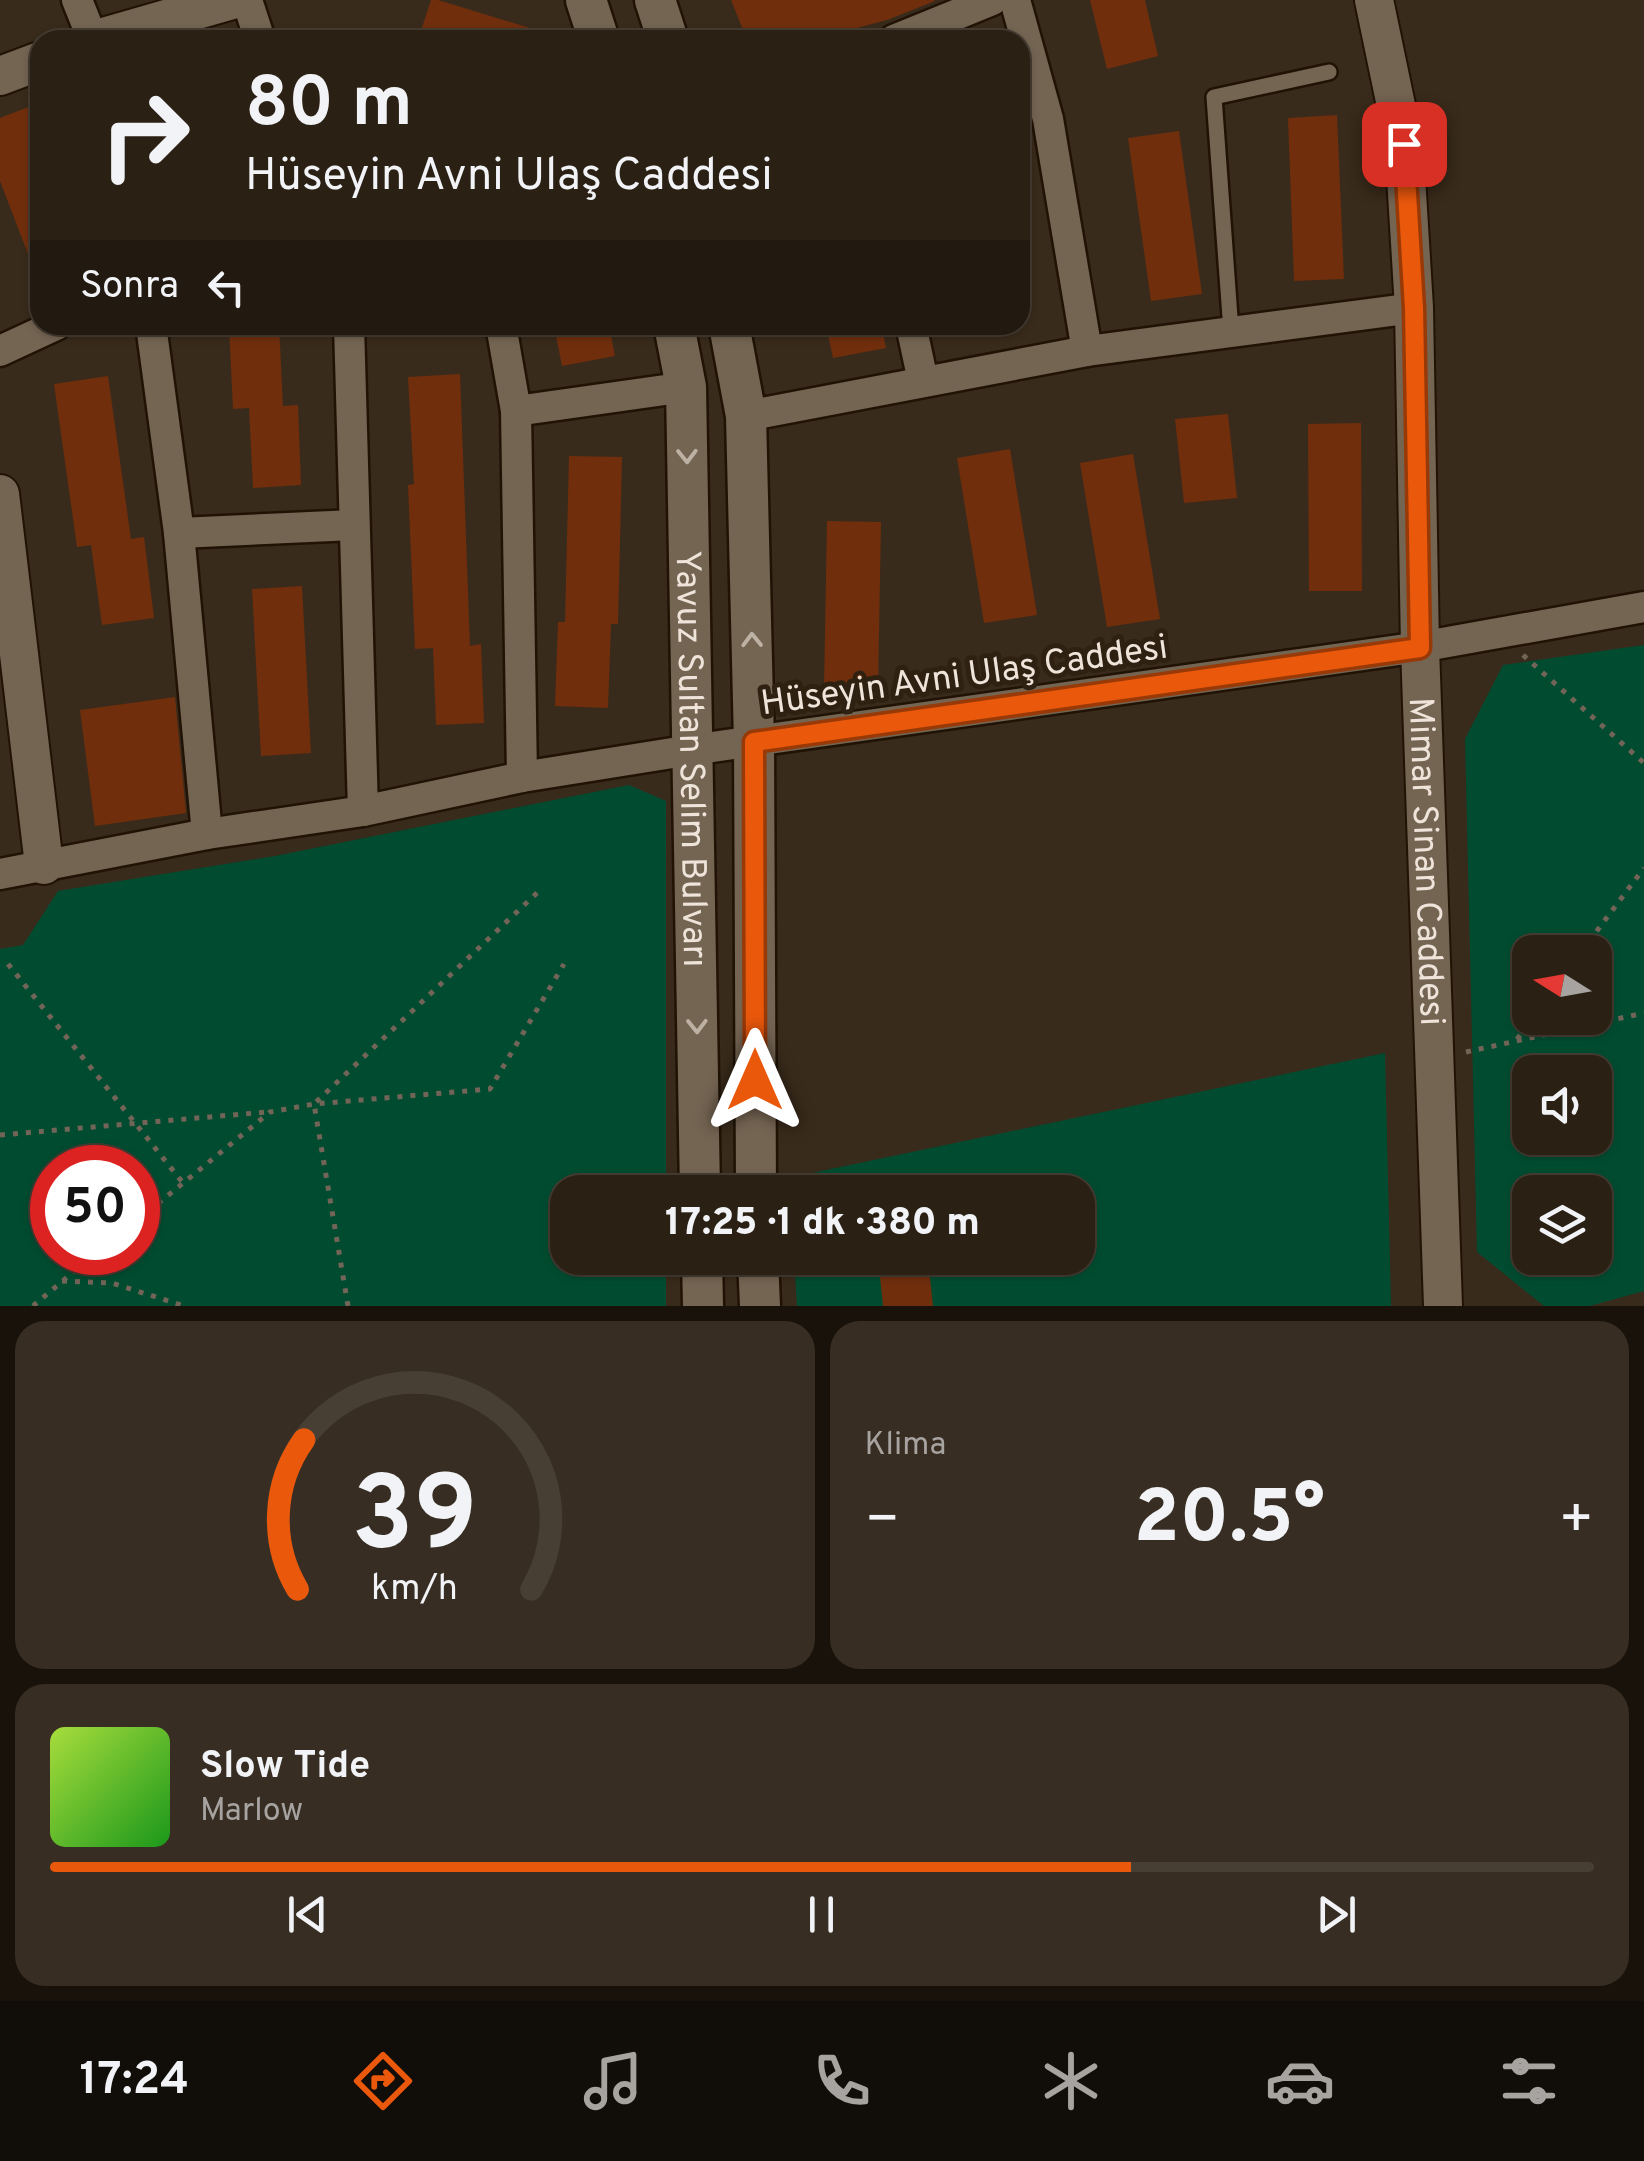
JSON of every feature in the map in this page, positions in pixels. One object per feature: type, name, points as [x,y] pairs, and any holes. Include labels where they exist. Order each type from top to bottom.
[{"type":"main road","points":[[586,0],[596,30]]},
{"type":"main road","points":[[655,0],[665,30]]},
{"type":"main road","name":"Yavuz Sultan Selim Bulvarı","points":[[676,335],[686,387],[700,1175]]},
{"type":"main road","name":"Yavuz Sultan Selim Bulvarı","points":[[731,335],[746,416],[754,742],[756,1175]]},
{"type":"main road","points":[[702,1275],[703,1306]]},
{"type":"main road","points":[[759,1275],[760,1306]]},
{"type":"street","points":[[77,0],[89,30]]},
{"type":"street","points":[[128,30],[232,0]]},
{"type":"street","points":[[247,0],[257,30]]},
{"type":"street","points":[[918,30],[992,0]]},
{"type":"street","points":[[1016,0],[1024,30]]},
{"type":"street","name":"Mimar Sinan Caddesi","points":[[1374,0],[1404,144],[1414,308],[1420,648],[1443,1306]]},
{"type":"street","points":[[1030,52],[1048,119],[1087,351]]},
{"type":"street","points":[[0,76],[30,65]]},
{"type":"street","points":[[746,416],[1087,351],[1414,308]]},
{"type":"street","points":[[0,351],[34,335]]},
{"type":"street","points":[[152,335],[179,534],[208,834]]},
{"type":"street","points":[[349,335],[363,811]]},
{"type":"street","points":[[503,335],[516,410],[522,777]]},
{"type":"street","points":[[913,335],[923,381]]},
{"type":"street","points":[[516,410],[686,387]]},
{"type":"street","points":[[1,516],[44,865]]},
{"type":"street","points":[[179,534],[354,526]]},
{"type":"street","name":"Hüseyin Avni Ulaş Caddesi","points":[[0,874],[208,834],[363,811],[522,777],[1420,648],[1644,607]]},
{"type":"lane","points":[[1232,330],[1214,97],[1328,72]]},
{"type":"path","points":[[1498,633],[1644,763]]},
{"type":"path","points":[[1594,935],[1644,868]]},
{"type":"path","points":[[314,1104],[540,891]]},
{"type":"path","points":[[8,964],[182,1183]]},
{"type":"path","points":[[0,1135],[490,1089],[564,964]]},
{"type":"path","points":[[1435,1058],[1644,1013]]},
{"type":"path","points":[[1515,1042],[1520,1035]]},
{"type":"path","points":[[314,1104],[348,1306]]},
{"type":"path","points":[[160,1202],[270,1112]]},
{"type":"path","points":[[33,1306],[69,1275]]},
{"type":"path","points":[[62,1281],[112,1283],[184,1306]]},
{"type":"green space","points":[[1644,645],[1644,1291],[1590,1306],[1544,1306],[1477,1252],[1465,739],[1503,665]]},
{"type":"green space","points":[[629,785],[666,801],[666,1175],[550,1175],[550,1275],[666,1275],[666,1306],[0,1306],[0,949],[23,945],[58,891],[275,856]]},
{"type":"green space","points":[[1385,1053],[1391,1306],[797,1306],[795,1275],[1095,1275],[1095,1175],[802,1175]]},
{"type":"building","points":[[431,0],[438,0],[537,30],[421,30]]},
{"type":"building","points":[[731,0],[935,1],[850,30],[743,30]]},
{"type":"building","points":[[1090,0],[1145,0],[1158,56],[1107,69]]},
{"type":"building","points":[[30,106],[30,259],[0,181],[0,118]]},
{"type":"building","points":[[1337,115],[1344,279],[1294,281],[1288,118]]},
{"type":"building","points":[[1179,131],[1202,294],[1151,301],[1128,138]]},
{"type":"building","points":[[229,335],[279,335],[283,406],[298,405],[301,485],[253,488],[249,408],[233,409]]},
{"type":"building","points":[[556,335],[611,335],[615,356],[562,366]]},
{"type":"building","points":[[828,335],[883,335],[886,348],[833,358]]},
{"type":"building","points":[[460,374],[470,646],[481,644],[484,723],[436,725],[433,648],[415,649],[408,485],[414,484],[408,377]]},
{"type":"building","points":[[108,376],[131,539],[144,537],[154,618],[102,625],[91,545],[77,547],[54,384]]},
{"type":"building","points":[[1228,414],[1237,498],[1184,503],[1175,419]]},
{"type":"building","points":[[1361,423],[1362,591],[1309,591],[1308,424]]},
{"type":"building","points":[[1010,449],[1037,615],[984,623],[957,458]]},
{"type":"building","points":[[1133,454],[1160,619],[1107,627],[1080,463]]},
{"type":"building","points":[[569,456],[622,457],[618,624],[611,624],[608,708],[555,706],[558,622],[565,622]]},
{"type":"building","points":[[827,521],[881,522],[878,690],[824,688]]},
{"type":"building","points":[[302,586],[311,753],[261,756],[252,589]]},
{"type":"building","points":[[175,697],[186,813],[95,826],[80,710]]},
{"type":"building","points":[[880,1275],[930,1275],[933,1306],[883,1306]]},
{"type":"route","points":[[755,1080],[754,742],[1420,648],[1414,308],[1404,144]]}]
